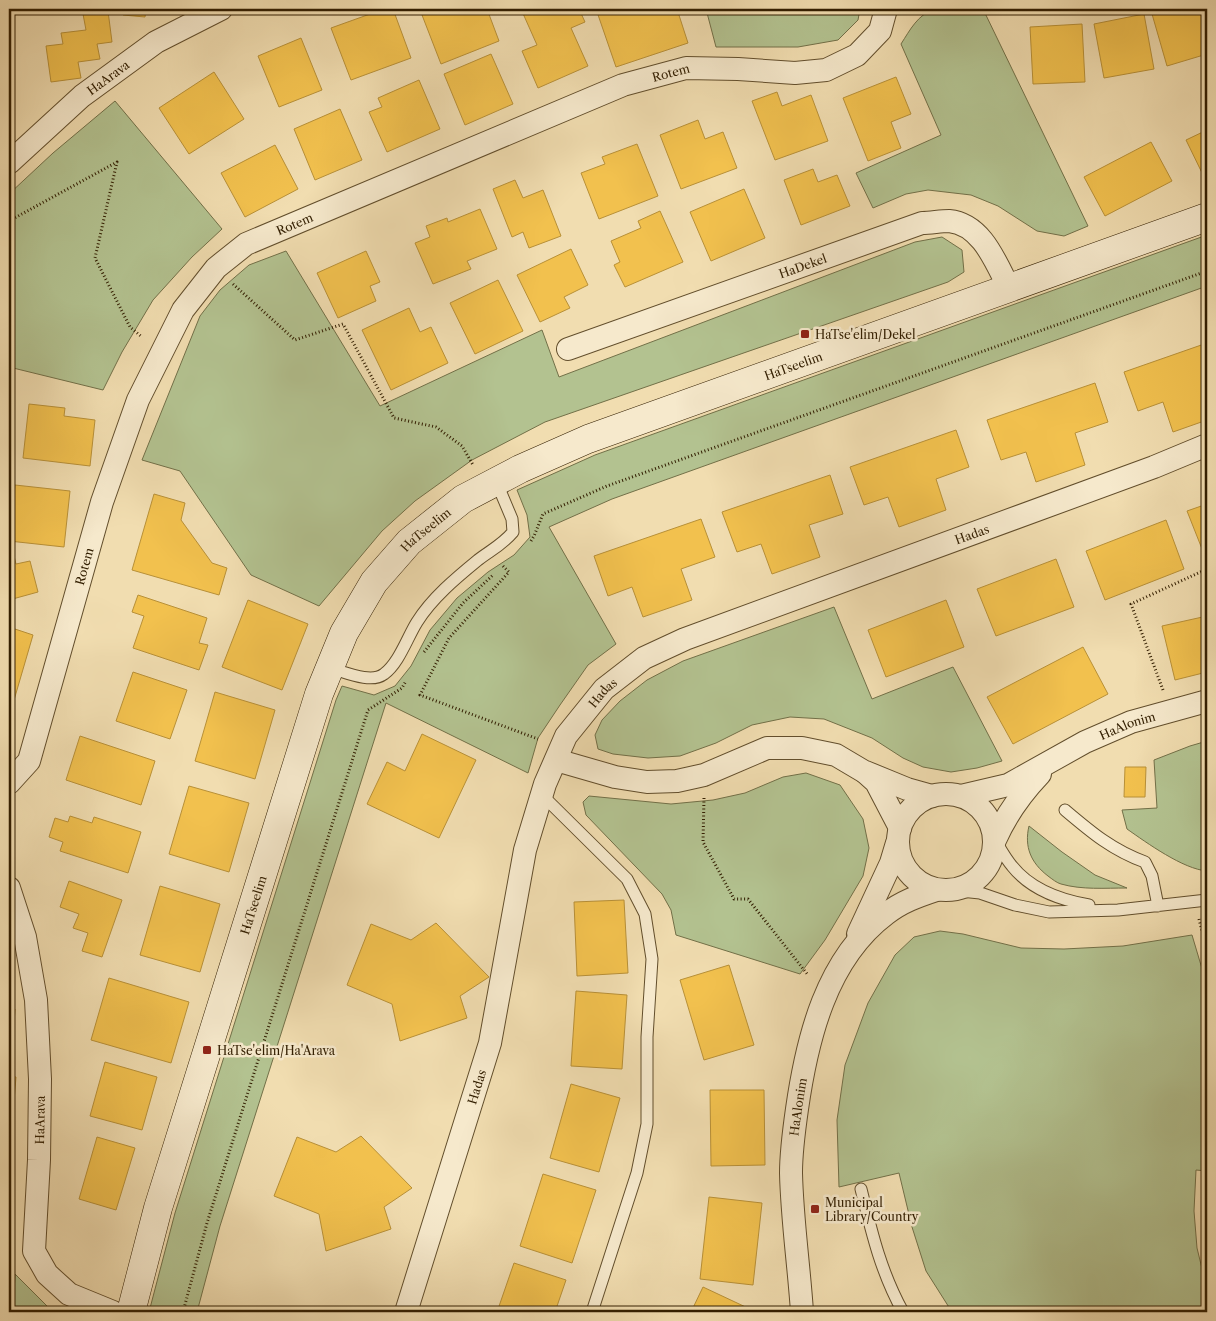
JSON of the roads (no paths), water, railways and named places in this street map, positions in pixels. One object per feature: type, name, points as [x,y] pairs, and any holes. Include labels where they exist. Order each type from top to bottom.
[{"type":"street","name":"HaArava","points":[[9,163],[82,96],[156,42],[221,9]]},
{"type":"street","name":"Rotem","points":[[9,783],[29,761],[102,502],[138,400],[183,310],[216,268],[246,244],[623,86],[686,68],[794,73],[826,70],[857,55],[880,30],[886,9]]},
{"type":"street","name":"HaTseelim","points":[[131,1312],[158,1208],[320,694],[344,633],[374,582],[409,542],[463,499],[588,439],[1207,217]]},
{"type":"street","name":"HaDekel","points":[[568,349],[922,224],[950,221],[972,229],[990,252],[1009,288]]},
{"type":"street","name":"Hadas","points":[[406,1312],[490,1042],[525,850],[542,795],[566,736],[604,688],[644,658],[686,639],[1154,467],[1207,444]]},
{"type":"street","name":"HaAlonim","points":[[961,796],[1008,786],[1085,742],[1131,722],[1207,701]]},
{"type":"street","points":[[558,754],[615,777],[647,782],[677,781],[704,775],[767,748],[802,748],[836,755],[863,771],[907,789],[932,796]]},
{"type":"street","name":"HaAlonim","points":[[994,840],[1015,802],[1053,761]]},
{"type":"street","points":[[863,771],[876,782],[898,836],[900,860],[909,874],[921,884],[944,890],[965,887],[978,879],[987,868],[993,854],[992,825],[974,803],[961,796],[946,794],[932,796],[919,802],[907,813],[898,836]]},
{"type":"street","name":"HaAlonim","points":[[802,1312],[791,1171],[795,1123],[802,1078],[813,1028],[825,996],[847,956],[891,863],[898,836]]},
{"type":"street","name":"HaArava","points":[[9,888],[25,937],[36,1000],[40,1096],[34,1251],[47,1274],[69,1294],[113,1312]]},
{"type":"street","name":"HaAlonim","points":[[847,956],[863,935],[884,915],[907,900],[944,890]]},
{"type":"street","name":"HaAlonim","points":[[799,1266],[815,1312]]},
{"type":"lane","points":[[330,668],[373,679],[385,674],[398,657],[417,622],[446,588],[479,559],[504,543],[513,532],[512,519],[491,484]]},
{"type":"lane","points":[[542,795],[627,879],[645,914],[652,959],[647,1037],[647,1124],[637,1173],[592,1312]]},
{"type":"lane","points":[[1065,810],[1098,837],[1124,854],[1145,862],[1152,876],[1158,906]]},
{"type":"lane","points":[[994,840],[1012,866],[1034,887],[1070,902],[1118,910]]},
{"type":"lane","points":[[944,890],[980,893],[1015,905],[1050,912],[1118,910],[1207,900]]},
{"type":"lane","points":[[861,1190],[876,1250],[893,1294],[903,1312]]},
{"type":"place","name":"HaTse'elim/Dekel","points":[[805,334]]},
{"type":"place","name":"HaTse'elim/Ha'Arava","points":[[207,1050]]},
{"type":"place","name":"Municipal Library/Country","points":[[815,1209]]}]
